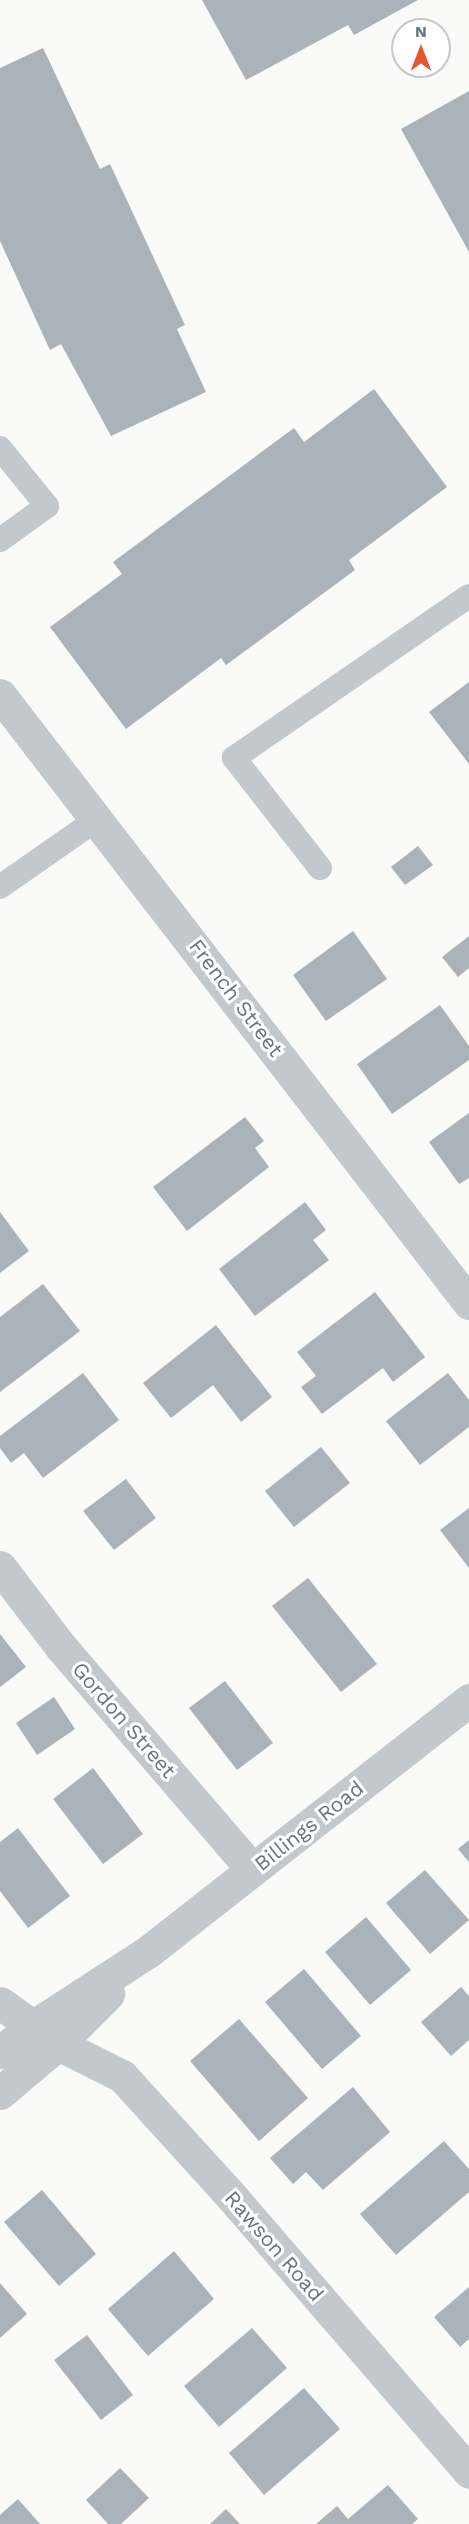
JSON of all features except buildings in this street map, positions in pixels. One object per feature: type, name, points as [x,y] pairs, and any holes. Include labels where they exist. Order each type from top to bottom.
[{"type":"street","name":"French Street","points":[[2,703],[97,819],[469,1303]]},
{"type":"street","name":"Gordon Street","points":[[0,1567],[61,1647],[252,1870]]},
{"type":"street","name":"Billings Road","points":[[0,2093],[45,2036],[252,1870],[466,1707]]},
{"type":"street","name":"Rawson Road","points":[[0,2003],[45,2036],[122,2076],[232,2197],[469,2472]]},
{"type":"street","name":"Billings Road","points":[[0,2052],[45,2036]]},
{"type":"lane","points":[[0,448],[47,506],[0,540]]},
{"type":"lane","points":[[320,868],[234,758],[469,596]]},
{"type":"lane","points":[[0,887],[97,819]]}]
